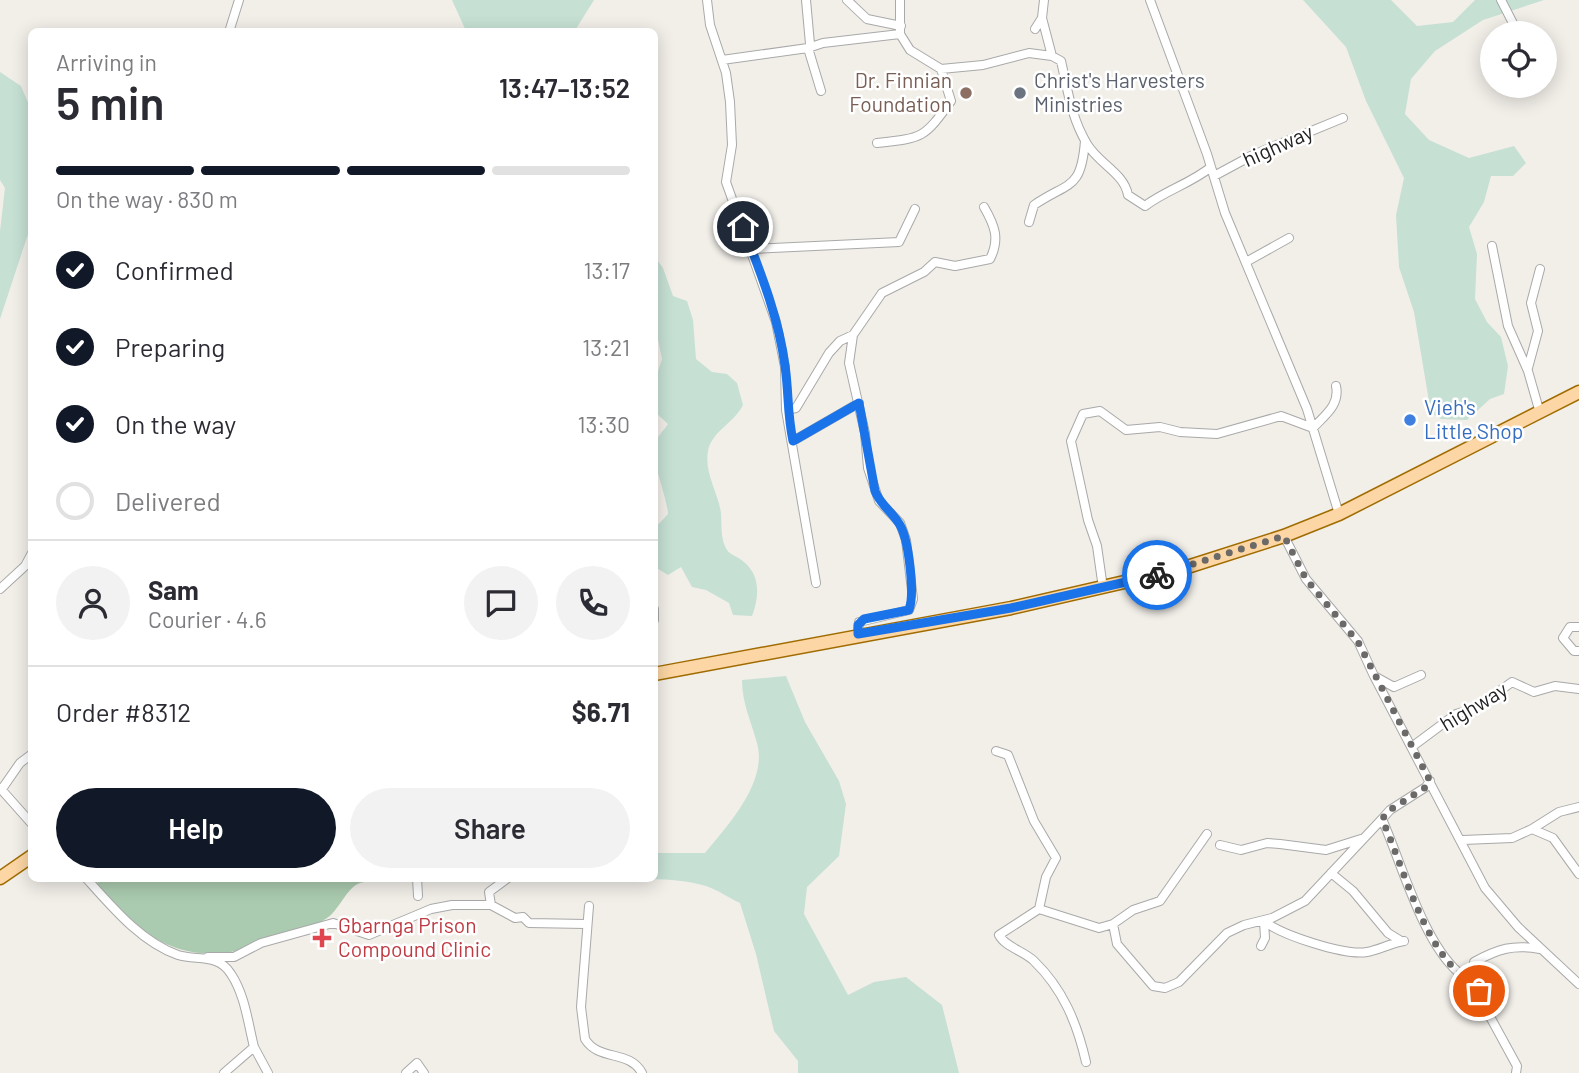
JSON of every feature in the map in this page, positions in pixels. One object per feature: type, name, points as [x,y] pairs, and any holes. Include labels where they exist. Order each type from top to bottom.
[{"type":"main road","points":[[658,673],[1103,589],[1181,569],[1284,536],[1339,513],[1579,392]]},
{"type":"main road","points":[[0,878],[28,859]]},
{"type":"street","points":[[230,28],[239,0]]},
{"type":"street","points":[[708,0],[710,24],[722,60],[730,102],[732,145],[726,182],[776,322],[785,367],[786,410],[816,583]]},
{"type":"street","points":[[806,0],[809,46],[821,91]]},
{"type":"street","points":[[847,0],[867,19],[900,30]]},
{"type":"street","points":[[900,0],[900,30],[910,50],[941,69],[984,65],[1030,53],[1052,56],[1061,61],[1068,86],[1067,101],[1085,141],[1094,154],[1126,184],[1128,195],[1145,206],[1159,195],[1193,181],[1211,167]]},
{"type":"street","points":[[1044,0],[1042,18],[1052,56]]},
{"type":"street","points":[[1150,0],[1225,213],[1313,428],[1339,513]]},
{"type":"street","points":[[1501,0],[1512,21]]},
{"type":"street","points":[[1035,29],[1042,18]]},
{"type":"street","points":[[722,60],[900,30]]},
{"type":"street","points":[[877,143],[903,141],[928,133],[951,101],[941,69]]},
{"type":"street","name":"highway","points":[[1214,176],[1252,155],[1342,118]]},
{"type":"street","points":[[1029,222],[1034,205],[1078,178],[1083,167],[1085,141]]},
{"type":"street","points":[[858,634],[859,621],[909,610],[913,599],[906,540],[900,523],[879,501],[875,491],[849,363],[853,335],[882,293],[924,272],[935,262],[955,266],[990,259],[997,246],[995,226],[984,207]]},
{"type":"street","points":[[752,249],[853,242],[872,245],[899,242],[915,209]]},
{"type":"street","points":[[1246,262],[1289,238]]},
{"type":"street","points":[[1492,246],[1500,278],[1504,314],[1528,371],[1540,413]]},
{"type":"street","points":[[1528,371],[1538,331],[1531,303],[1540,269]]},
{"type":"street","points":[[786,410],[796,408],[829,353],[840,341],[853,335]]},
{"type":"street","points":[[1313,428],[1334,406],[1338,397],[1336,386]]},
{"type":"street","points":[[793,441],[859,403]]},
{"type":"street","points":[[1103,589],[1097,545],[1088,520],[1071,441],[1083,414],[1100,411],[1126,430],[1160,427],[1180,432],[1217,434],[1281,416],[1313,428]]},
{"type":"street","points":[[1284,536],[1306,579],[1358,642],[1463,840],[1485,888],[1540,949],[1579,985]]},
{"type":"street","points":[[0,589],[28,560]]},
{"type":"street","points":[[1579,627],[1570,627],[1563,638],[1574,651],[1579,651]]},
{"type":"street","points":[[1374,676],[1394,687],[1421,676]]},
{"type":"street","name":"highway","points":[[1413,746],[1456,714],[1476,708],[1512,682],[1534,692],[1555,686],[1579,689]]},
{"type":"street","points":[[996,751],[1008,755],[1034,821],[1056,858],[1046,877],[1039,909],[999,936],[1002,942],[1021,949],[1034,961],[1061,994],[1078,1028],[1086,1062]]},
{"type":"street","points":[[28,757],[20,763],[1,789],[28,819]]},
{"type":"street","points":[[1113,924],[1117,944],[1153,986],[1165,988],[1179,982],[1221,937],[1244,925],[1264,921],[1305,901],[1345,855],[1364,839],[1390,810],[1426,787],[1430,781]]},
{"type":"street","points":[[1463,840],[1512,838],[1559,812],[1579,807]]},
{"type":"street","points":[[1382,819],[1425,925],[1461,974],[1474,979]]},
{"type":"street","points":[[1532,829],[1553,838],[1579,874]]},
{"type":"street","points":[[1039,909],[1099,928],[1113,924],[1133,910],[1160,901],[1206,834]]},
{"type":"street","points":[[1220,845],[1241,850],[1267,843],[1325,850],[1364,839]]},
{"type":"street","points":[[1264,921],[1292,938],[1314,940],[1351,952],[1369,952],[1384,944],[1403,941],[1388,933],[1353,891],[1331,873]]},
{"type":"street","points":[[90,882],[130,924],[157,945],[190,958],[234,957],[261,943],[333,923],[369,935],[431,909],[452,905],[491,905],[515,918],[523,917],[529,923],[586,924]]},
{"type":"street","points":[[416,882],[418,896]]},
{"type":"street","points":[[491,905],[489,892],[503,882]]},
{"type":"street","points":[[589,906],[586,924],[586,972],[581,1007],[585,1040],[598,1051],[626,1057],[642,1073]]},
{"type":"street","points":[[1261,946],[1266,931],[1264,921]]},
{"type":"street","points":[[1516,1073],[1512,1056],[1482,1002],[1474,979],[1474,962],[1500,948],[1515,945],[1540,949]]},
{"type":"street","points":[[208,957],[231,974],[243,1003],[254,1047],[268,1073]]},
{"type":"street","points":[[224,1073],[254,1047]]},
{"type":"street","points":[[406,1073],[417,1063],[424,1073]]},
{"type":"green space","points":[[452,0],[594,0],[576,28],[465,28]]},
{"type":"green space","points":[[1303,0],[1391,0],[1417,26],[1453,22],[1475,0],[1544,0],[1480,21],[1435,51],[1411,79],[1405,114],[1429,140],[1469,158],[1514,146],[1526,163],[1513,176],[1491,176],[1484,202],[1469,227],[1477,254],[1475,299],[1487,322],[1501,337],[1508,366],[1504,394],[1490,399],[1467,420],[1441,419],[1431,413],[1414,312],[1399,267],[1396,215],[1404,178],[1366,101],[1346,47]]},
{"type":"green space","points":[[0,72],[21,86],[28,103],[28,234],[0,319],[0,231],[5,188],[0,180]]},
{"type":"green space","points":[[658,261],[673,296],[687,301],[693,320],[696,359],[712,372],[727,374],[737,383],[743,405],[710,444],[707,459],[721,513],[725,546],[728,552],[750,568],[756,580],[757,595],[752,616],[733,615],[729,603],[706,590],[692,587],[681,567],[668,575],[658,569],[658,525],[668,514],[658,471],[658,438],[668,424],[658,415],[658,371],[662,359],[658,340]]},
{"type":"green space","points":[[786,676],[805,722],[839,781],[846,804],[839,856],[807,887],[804,914],[848,995],[874,982],[906,977],[942,1005],[959,1073],[798,1073],[798,1061],[774,1031],[756,954],[740,903],[706,886],[658,880],[658,853],[705,853],[744,802],[751,788],[759,758],[745,704],[742,680]]},
{"type":"green space","points":[[98,882],[364,882],[353,887],[332,914],[314,925],[244,949],[218,953],[196,953],[175,948],[156,939],[137,926],[97,889]]},
{"type":"way so far","points":[[1157,575],[1284,536],[1306,579],[1358,642],[1430,781],[1420,792],[1404,800],[1382,819],[1425,925],[1452,965],[1461,974],[1474,979],[1479,991]]},
{"type":"place","name":"Dr. Finnian Foundation","points":[[966,93]]},
{"type":"place","name":"Christ's Harvesters Ministries","points":[[1020,93]]},
{"type":"place","name":"Vieh's Little Shop","points":[[1410,420]]},
{"type":"place","name":"Gbarnga Prison Compound Clinic","points":[[322,938]]},
{"type":"route","points":[[743,227],[776,322],[785,367],[786,410],[793,441],[859,403],[868,468],[875,491],[879,501],[900,523],[906,540],[913,599],[909,610],[859,621],[858,634],[1011,608],[1157,575]]}]
